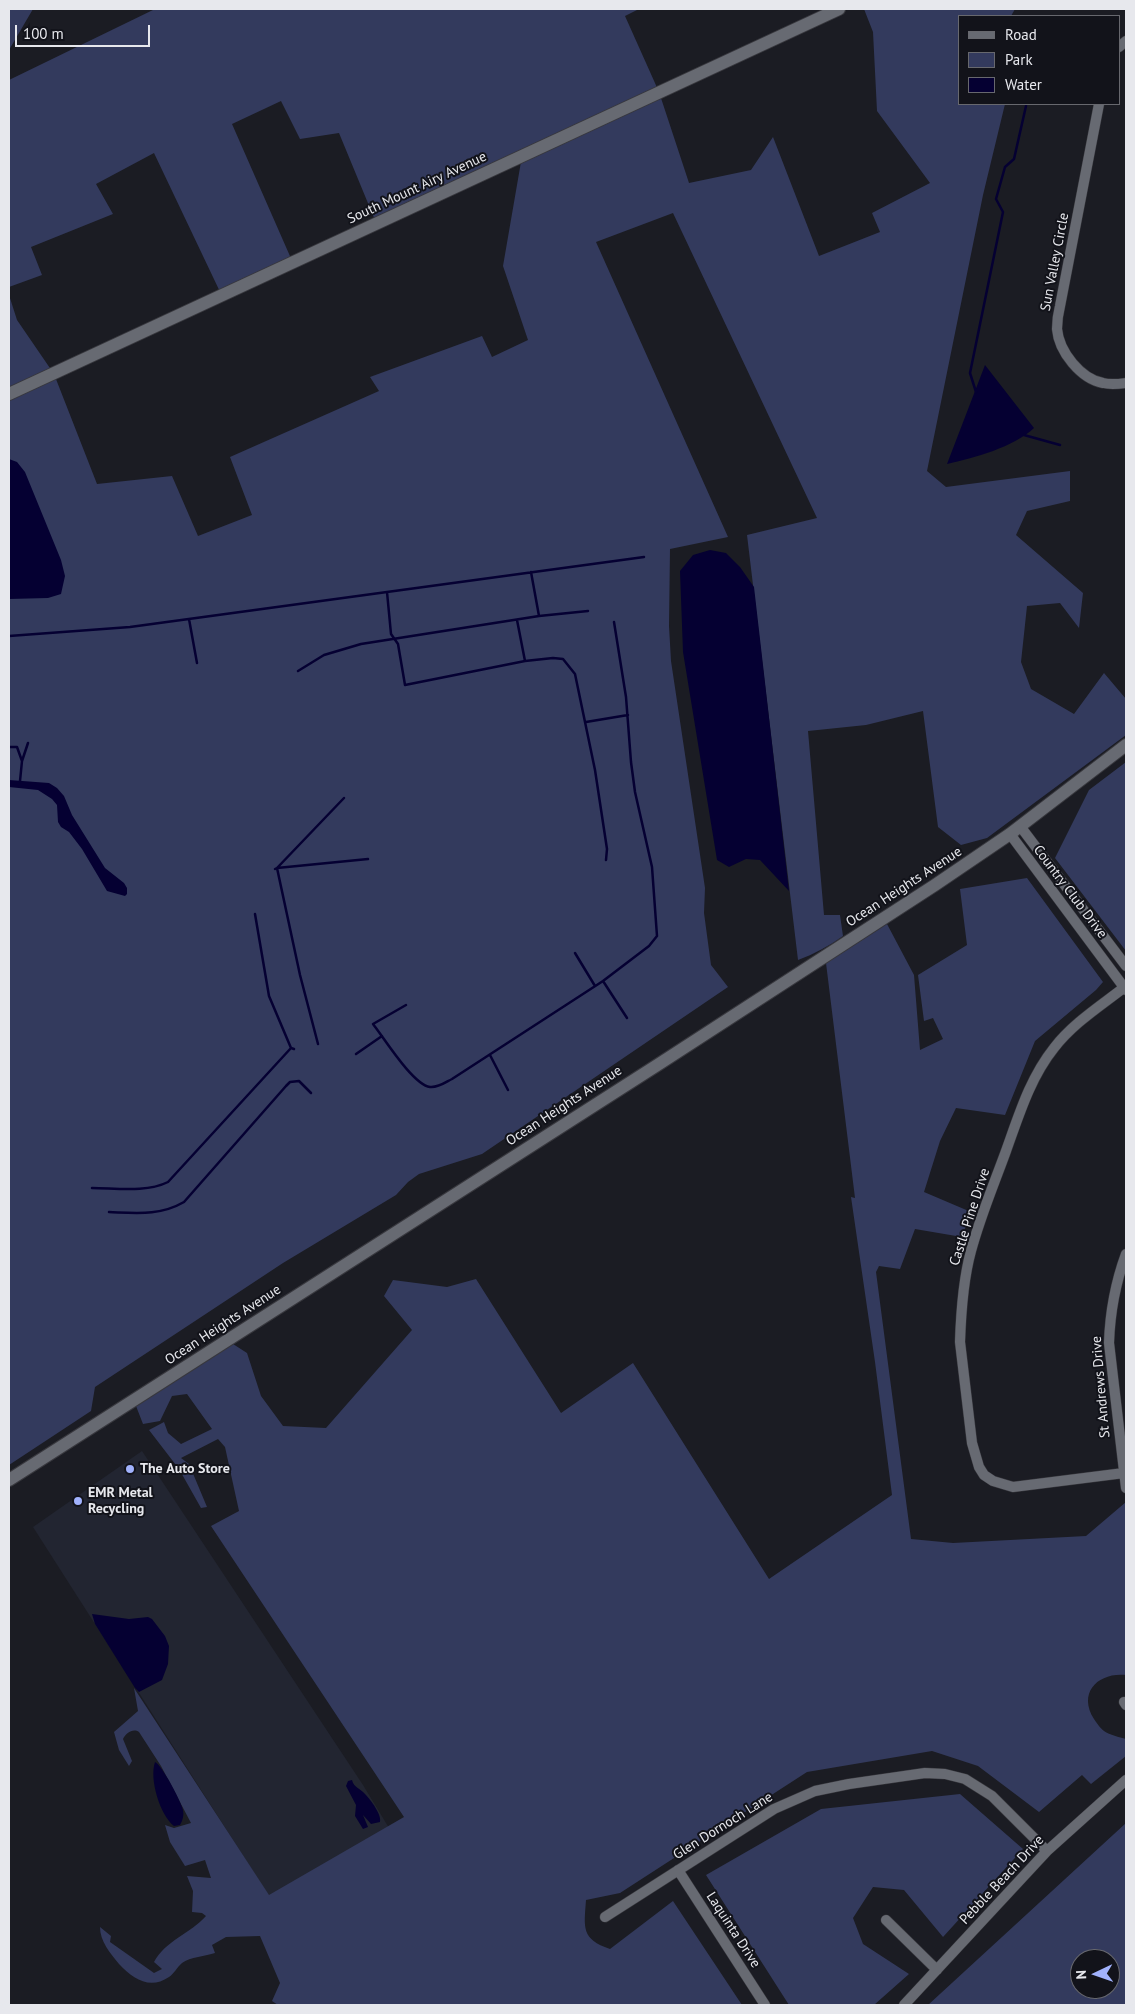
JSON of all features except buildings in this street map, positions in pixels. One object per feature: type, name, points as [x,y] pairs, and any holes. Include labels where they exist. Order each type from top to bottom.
[{"type":"main road","name":"South Mount Airy Avenue","points":[[9,394],[839,9]]},
{"type":"main road","name":"Ocean Heights Avenue","points":[[9,1480],[935,885],[1015,830],[1126,745]]},
{"type":"street","name":"Sun Valley Circle","points":[[1099,105],[1057,329],[1062,348],[1068,357],[1091,379],[1112,385],[1126,383]]},
{"type":"street","name":"Country Club Drive","points":[[1015,830],[1126,966]]},
{"type":"street","name":"Country Club Drive","points":[[1015,830],[1126,988]]},
{"type":"street","name":"Castle Pine Drive","points":[[1124,1473],[1013,1487],[993,1481],[984,1475],[979,1467],[972,1443],[960,1342],[960,1326],[964,1288],[971,1251],[1019,1116],[1036,1076],[1052,1050],[1063,1037],[1126,988]]},
{"type":"street","name":"St Andrews Drive","points":[[1126,1254],[1116,1283],[1109,1322],[1109,1343],[1126,1488]]},
{"type":"street","name":"Glen Dornoch Lane","points":[[605,1917],[761,1816],[802,1796],[838,1785],[925,1773],[956,1776],[982,1788],[1004,1806],[1047,1851]]},
{"type":"street","name":"Pebble Beach Drive","points":[[904,2005],[1047,1851],[1126,1780]]},
{"type":"street","name":"Laquinta Drive","points":[[678,1870],[765,2005]]},
{"type":"street","points":[[886,1920],[937,1970]]},
{"type":"shaded area","points":[[142,1451],[363,1785],[389,1828],[272,1901],[33,1527]]},
{"type":"green space","points":[[9,9],[33,9],[9,50]]},
{"type":"green space","points":[[155,9],[639,9],[625,16],[659,92],[689,183],[751,170],[773,137],[819,256],[880,232],[872,213],[930,183],[877,111],[873,32],[864,9],[1015,9],[1012,15],[958,15],[958,105],[1005,105],[983,195],[927,471],[946,487],[1070,471],[1070,501],[1027,511],[1016,535],[1083,593],[1079,628],[1060,603],[1027,606],[1021,662],[1031,689],[1074,714],[1104,673],[1126,699],[1126,735],[987,838],[961,845],[938,827],[923,711],[866,725],[808,731],[824,915],[840,915],[843,936],[821,950],[798,960],[747,535],[817,518],[673,213],[596,242],[728,537],[670,549],[669,626],[671,661],[705,888],[704,913],[711,965],[728,987],[482,1154],[419,1174],[408,1182],[396,1195],[283,1263],[95,1387],[91,1411],[9,1465],[9,295],[17,320],[54,374],[97,484],[172,476],[198,536],[252,515],[230,457],[379,391],[370,377],[482,336],[492,357],[528,340],[503,266],[522,156],[377,225],[339,133],[300,139],[281,101],[232,124],[293,263],[222,296],[154,153],[96,184],[113,214],[31,247],[42,275],[9,287],[9,80]]},
{"type":"green space","points":[[1126,762],[1126,951],[1055,858],[1089,790]]},
{"type":"green space","points":[[1027,878],[1103,982],[1035,1041],[1005,1115],[956,1108],[940,1141],[924,1192],[971,1212],[962,1237],[915,1229],[900,1269],[879,1266],[876,1272],[911,1539],[953,1543],[1086,1536],[1126,1502],[1126,1675],[1116,1675],[1100,1680],[1090,1692],[1088,1700],[1089,1709],[1101,1728],[1109,1734],[1126,1739],[1126,1756],[1091,1784],[1082,1775],[1039,1812],[978,1766],[932,1751],[807,1772],[620,1893],[586,1900],[586,1931],[594,1941],[610,1949],[673,1901],[742,2005],[278,2005],[272,2001],[280,1983],[260,1936],[226,1937],[212,1945],[215,1953],[185,1961],[171,1976],[162,1981],[149,1983],[130,1974],[119,1964],[106,1947],[100,1927],[111,1936],[110,1942],[154,1973],[162,1969],[154,1962],[165,1948],[206,1916],[202,1913],[192,1912],[193,1891],[187,1876],[211,1878],[205,1860],[185,1866],[170,1842],[165,1825],[174,1828],[191,1823],[161,1766],[139,1732],[130,1732],[123,1739],[132,1761],[129,1766],[119,1750],[114,1732],[138,1711],[134,1688],[269,1895],[404,1817],[211,1526],[239,1511],[225,1447],[218,1439],[181,1458],[189,1464],[207,1507],[201,1508],[179,1469],[149,1430],[164,1422],[168,1433],[181,1444],[212,1429],[187,1394],[172,1396],[160,1421],[143,1424],[136,1406],[233,1344],[247,1353],[261,1396],[283,1426],[326,1428],[412,1330],[384,1296],[393,1280],[447,1287],[476,1279],[561,1413],[633,1363],[769,1579],[892,1495],[851,1197],[855,1198],[826,963],[887,924],[914,975],[920,1050],[943,1039],[933,1018],[924,1021],[918,975],[967,945],[960,889]]},
{"type":"green space","points":[[960,1794],[1023,1849],[943,1937],[904,1890],[873,1887],[853,1918],[863,1944],[909,1974],[874,2005],[789,2005],[706,1875],[821,1809]]},
{"type":"green space","points":[[1126,1823],[1126,2005],[928,2005]]},
{"type":"water","points":[[985,365],[1034,428],[1026,435],[1005,446],[947,464]]},
{"type":"water","points":[[9,459],[17,462],[25,472],[61,560],[65,576],[61,594],[48,598],[9,599]]},
{"type":"water","points":[[710,550],[726,553],[740,567],[754,587],[789,891],[760,860],[746,859],[729,867],[717,860],[683,652],[680,571],[693,555]]},
{"type":"water","points":[[9,780],[49,783],[57,788],[64,796],[72,815],[105,868],[124,883],[127,888],[127,894],[125,896],[107,891],[82,849],[69,832],[61,827],[58,822],[57,805],[52,799],[38,790],[9,787]]},
{"type":"water","points":[[92,1614],[129,1619],[148,1617],[152,1619],[165,1636],[169,1646],[168,1664],[162,1680],[139,1692],[95,1624]]},
{"type":"water","points":[[155,1762],[166,1776],[182,1805],[183,1819],[180,1825],[174,1826],[169,1821],[160,1805],[153,1778]]},
{"type":"water","points":[[352,1780],[354,1785],[373,1804],[378,1812],[380,1822],[371,1824],[363,1815],[368,1827],[363,1829],[355,1816],[356,1805],[346,1786],[348,1781]]},
{"type":"waterway","points":[[976,392],[970,373],[1003,212],[996,199],[1005,167],[1014,159],[1026,106]]},
{"type":"waterway","points":[[1024,435],[1060,445]]},
{"type":"waterway","points":[[9,636],[130,627],[644,557]]},
{"type":"waterway","points":[[531,572],[539,616]]},
{"type":"waterway","points":[[387,592],[391,634],[398,644],[405,685],[525,661],[553,658],[563,659],[575,674],[595,770],[607,849],[606,860]]},
{"type":"waterway","points":[[298,671],[324,655],[361,644],[539,616],[588,611]]},
{"type":"waterway","points":[[189,619],[197,663]]},
{"type":"waterway","points":[[517,620],[525,661]]},
{"type":"waterway","points":[[406,1005],[373,1024],[407,1070],[423,1084],[436,1087],[452,1079],[603,981],[649,946],[657,936],[652,867],[635,792],[626,697],[614,622]]},
{"type":"waterway","points":[[586,722],[628,715]]},
{"type":"waterway","points":[[22,761],[28,743]]},
{"type":"waterway","points":[[9,747],[17,747],[22,761],[20,781]]},
{"type":"waterway","points":[[277,868],[344,798]]},
{"type":"waterway","points":[[277,868],[368,859]]},
{"type":"waterway","points":[[275,869],[277,868],[300,975],[318,1044]]},
{"type":"waterway","points":[[255,914],[269,996],[291,1048],[294,1049]]},
{"type":"waterway","points":[[575,953],[595,986]]},
{"type":"waterway","points":[[603,981],[627,1018]]},
{"type":"waterway","points":[[356,1054],[382,1036]]},
{"type":"waterway","points":[[92,1188],[140,1189],[168,1182],[291,1048]]},
{"type":"waterway","points":[[490,1055],[508,1090]]},
{"type":"waterway","points":[[109,1212],[157,1212],[184,1202],[290,1082],[299,1081],[311,1093]]},
{"type":"place","name":"The Auto Store","points":[[130,1469]]},
{"type":"place","name":"EMR Metal Recycling","points":[[78,1501]]}]
